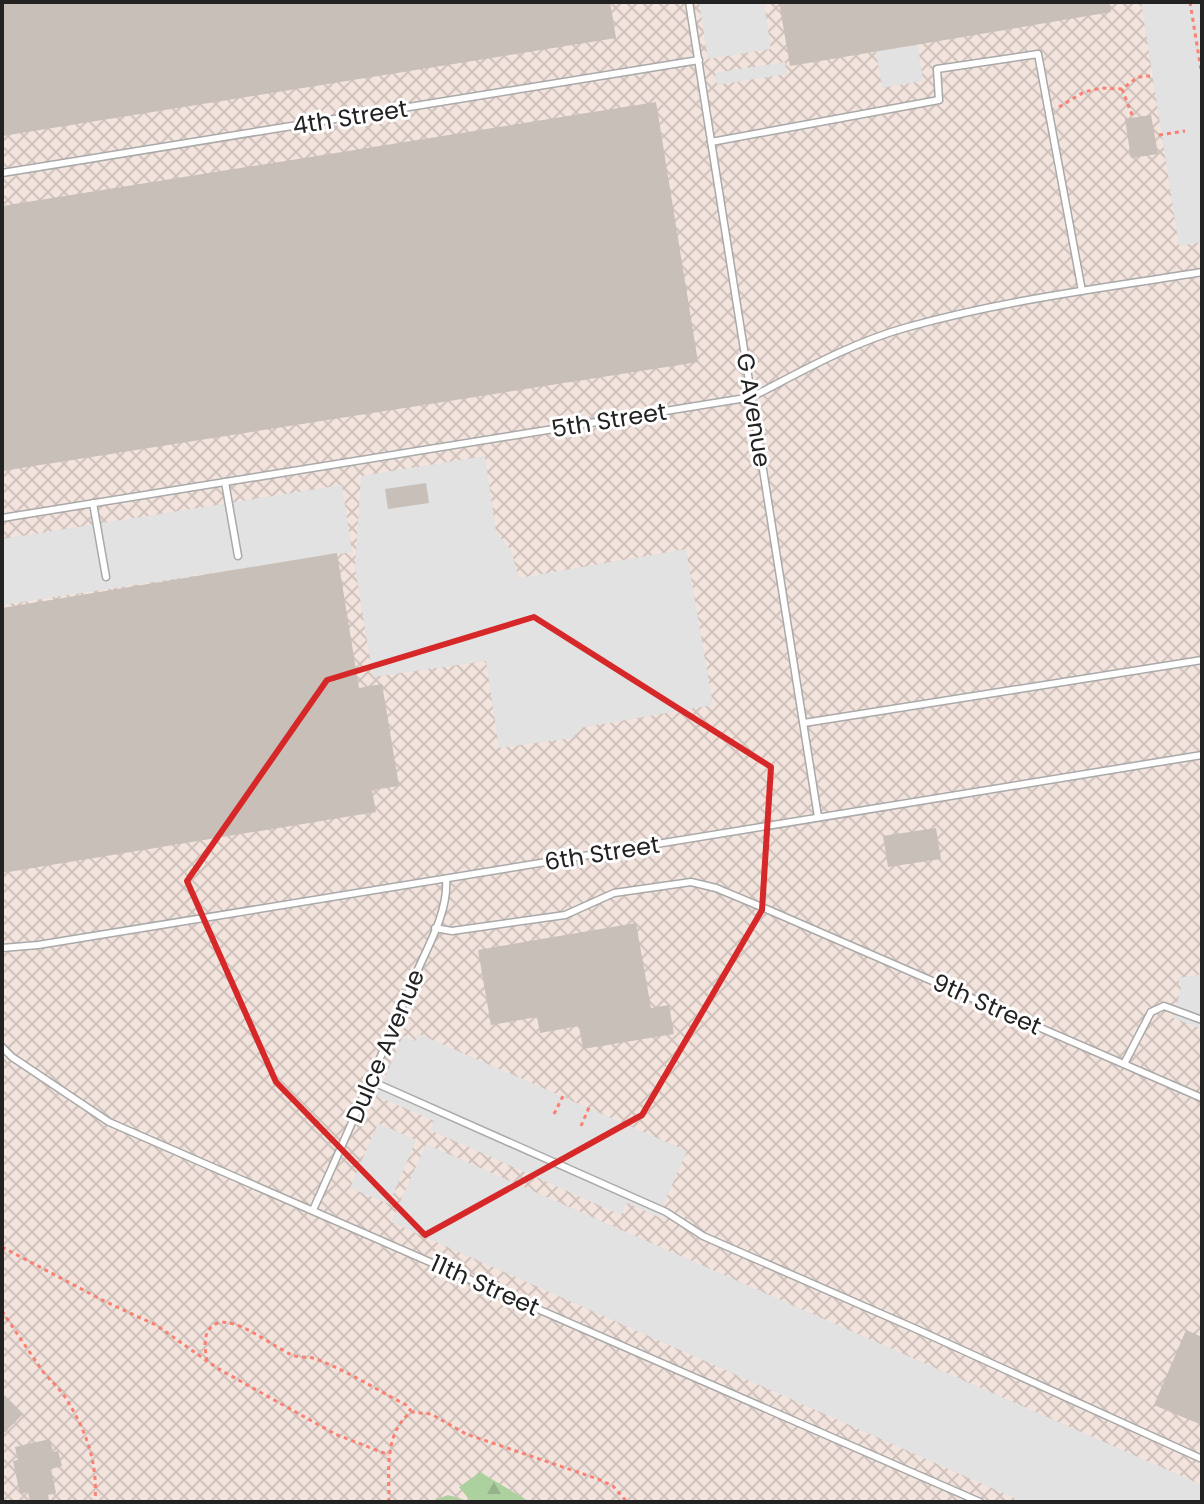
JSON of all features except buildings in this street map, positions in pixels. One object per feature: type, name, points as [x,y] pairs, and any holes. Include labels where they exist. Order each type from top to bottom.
[{"type":"lane","name":"G Avenue","points":[[689,2],[818,817]]},
{"type":"lane","points":[[711,142],[939,100],[937,69],[1038,54],[1082,291]]},
{"type":"lane","name":"4th Street","points":[[2,173],[699,60]]},
{"type":"lane","name":"5th Street","points":[[2,518],[752,397],[834,355],[905,327],[996,306],[1202,272]]},
{"type":"lane","points":[[225,482],[238,556]]},
{"type":"lane","points":[[93,503],[106,577]]},
{"type":"lane","points":[[804,723],[1202,660]]},
{"type":"lane","name":"6th Street","points":[[2,948],[54,943],[1202,755]]},
{"type":"lane","name":"Dulce Avenue","points":[[313,1210],[435,928],[447,896],[446,879]]},
{"type":"lane","name":"9th Street","points":[[435,928],[452,931],[565,915],[614,893],[691,882],[716,888],[771,911],[1202,1098]]},
{"type":"lane","points":[[1124,1064],[1151,1012],[1164,1006],[1202,1020]]},
{"type":"lane","name":"11th Street","points":[[2,1047],[12,1057],[109,1122],[980,1502]]},
{"type":"lane","points":[[371,1081],[666,1212],[703,1236],[1202,1459]]},
{"type":"path","points":[[1190,2],[1202,76]]},
{"type":"path","points":[[1059,107],[1084,92],[1101,88],[1122,89],[1138,77],[1150,76]]},
{"type":"path","points":[[1122,89],[1132,115]]},
{"type":"path","points":[[1159,135],[1185,131]]},
{"type":"path","points":[[554,1114],[564,1094]]},
{"type":"path","points":[[581,1126],[590,1105]]},
{"type":"path","points":[[2,1247],[156,1325],[207,1361],[335,1434],[389,1455]]},
{"type":"path","points":[[2,1311],[64,1395],[83,1429],[93,1452],[97,1481],[95,1502]]},
{"type":"path","points":[[207,1361],[204,1344],[208,1331],[218,1323],[232,1322],[294,1356],[312,1358],[341,1370],[406,1405],[411,1412]]},
{"type":"path","points":[[389,1502],[389,1455],[399,1421],[411,1412],[431,1414],[466,1434],[598,1479],[613,1486],[627,1502]]},
{"type":"highlighted area","points":[[534,617],[771,767],[762,910],[642,1115],[425,1235],[276,1082],[187,881],[327,680]]},
{"type":"shaded area","points":[[2,2],[1202,2],[1202,1502],[2,1502]]},
{"type":"shaded area","points":[[699,2],[764,2],[771,49],[708,59]]},
{"type":"shaded area","points":[[1141,2],[1202,2],[1202,242],[1179,246]]},
{"type":"shaded area","points":[[918,45],[923,81],[882,88],[876,51]]},
{"type":"shaded area","points":[[785,62],[787,74],[717,85],[715,73]]},
{"type":"shaded area","points":[[485,456],[496,532],[511,550],[519,578],[686,549],[713,705],[580,728],[573,738],[499,748],[486,661],[373,677],[355,568],[361,476]]},
{"type":"shaded area","points":[[342,485],[352,552],[2,605],[2,539]]},
{"type":"shaded area","points":[[1202,974],[1202,1029],[1173,1018],[1181,989],[1178,978]]},
{"type":"shaded area","points":[[419,1034],[687,1151],[658,1217],[627,1203],[621,1215],[430,1130],[434,1121],[377,1096],[403,1036],[415,1041]]},
{"type":"shaded area","points":[[378,1123],[416,1140],[389,1204],[350,1188]]},
{"type":"shaded area","points":[[426,1144],[1202,1485],[1202,1502],[1023,1502],[391,1222]]},
{"type":"green space","points":[[480,1472],[530,1502],[471,1502],[459,1487]]},
{"type":"green space","points":[[448,1495],[471,1502],[430,1502]]}]
